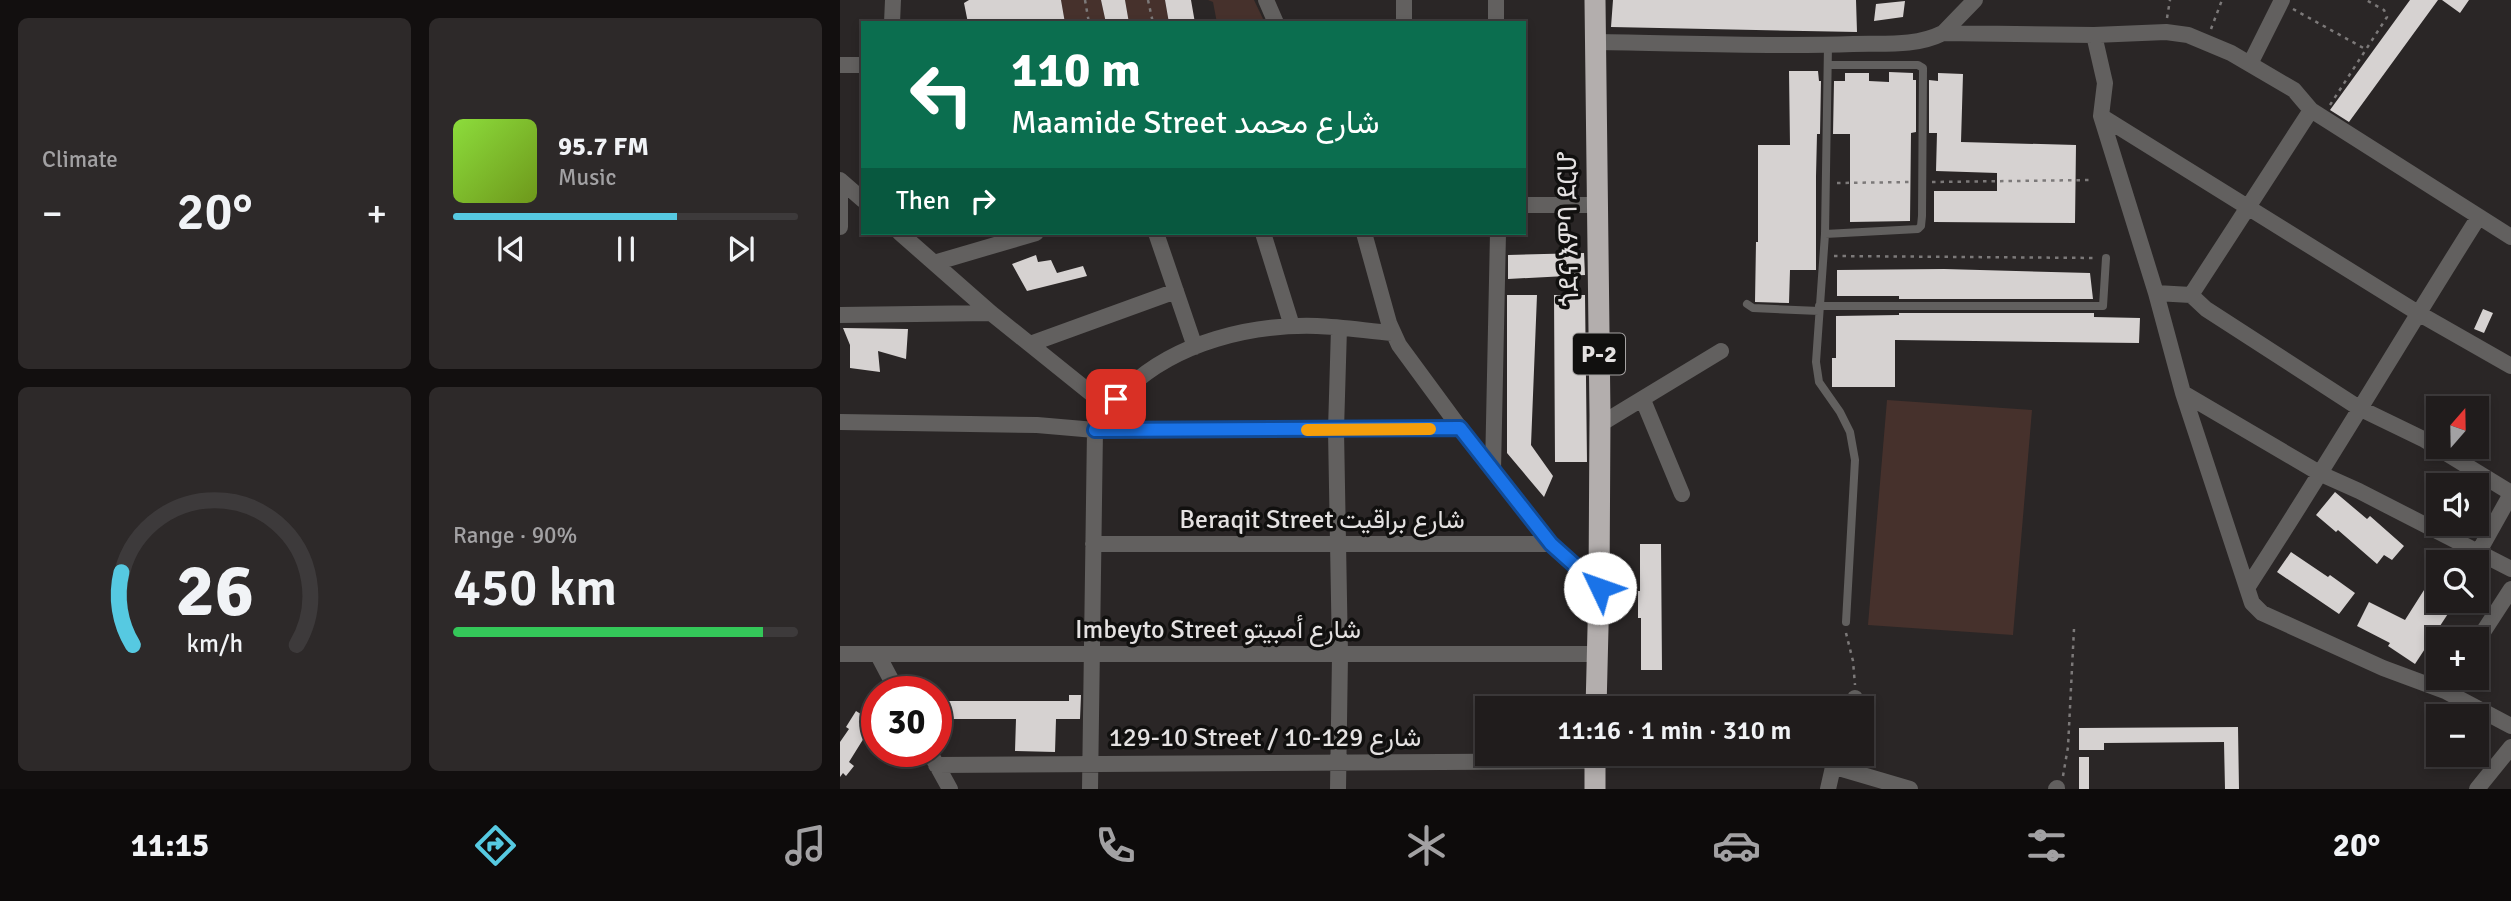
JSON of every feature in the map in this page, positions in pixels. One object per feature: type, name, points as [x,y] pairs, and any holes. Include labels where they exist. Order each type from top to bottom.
[{"type":"highway","name":"ጎደና እምባ ደርሆ","points":[[1595,0],[1600,588],[1596,696]]},
{"type":"highway","points":[[1595,766],[1595,789]]},
{"type":"street","points":[[892,21],[893,0]]},
{"type":"street","points":[[1266,0],[1275,21]]},
{"type":"street","points":[[1404,0],[1404,21]]},
{"type":"street","points":[[1496,0],[1496,21]]},
{"type":"street","points":[[1596,42],[1828,45],[1912,43],[1930,40],[1943,33],[1961,7],[1975,0]]},
{"type":"street","points":[[2250,64],[2281,1]]},
{"type":"street","points":[[1943,33],[2094,35],[2166,32],[2206,41],[2294,90],[2316,113],[2511,237]]},
{"type":"street","points":[[2094,35],[2105,83],[2101,116],[2156,293],[2183,393],[2252,603],[2262,614],[2383,668],[2426,678]]},
{"type":"street","points":[[840,65],[861,65]]},
{"type":"street","points":[[2192,295],[2247,207],[2316,113]]},
{"type":"street","points":[[2101,116],[2134,134],[2418,313],[2511,366]]},
{"type":"street","points":[[840,180],[861,198]]},
{"type":"street","points":[[840,190],[840,228]]},
{"type":"street","points":[[1526,205],[1597,205]]},
{"type":"street","points":[[2247,588],[2322,474],[2359,408],[2478,218]]},
{"type":"street","points":[[902,235],[991,313],[1108,407]]},
{"type":"street","points":[[934,263],[1029,235]]},
{"type":"street","points":[[1157,235],[1195,347]]},
{"type":"street","points":[[1264,235],[1292,326]]},
{"type":"street","points":[[1365,235],[1392,333],[1460,428],[1551,544],[1600,588]]},
{"type":"street","points":[[1493,470],[1498,235]]},
{"type":"street","points":[[1030,344],[1176,291]]},
{"type":"street","points":[[2156,293],[2192,295],[2206,309],[2359,408],[2423,439],[2511,494],[2480,550]]},
{"type":"street","points":[[840,314],[991,313]]},
{"type":"street","points":[[1090,789],[1088,764],[1097,422],[1108,407],[1143,373],[1170,357],[1195,347],[1252,331],[1292,326],[1392,333]]},
{"type":"street","points":[[1338,789],[1340,655],[1336,430],[1339,328]]},
{"type":"street","points":[[1599,425],[1721,351]]},
{"type":"street","points":[[2183,393],[2256,433],[2322,474],[2472,550]]},
{"type":"street","points":[[1643,400],[1682,494]]},
{"type":"street","points":[[840,422],[1037,425],[1095,430],[1460,428]]},
{"type":"street","name":"Beraqit Street شارع براقيت","points":[[1093,544],[1551,544]]},
{"type":"street","points":[[2489,558],[2511,569]]},
{"type":"street","points":[[2486,627],[2511,589]]},
{"type":"street","name":"Imbeyto Street شارع أمبيتو","points":[[840,654],[1597,654]]},
{"type":"street","points":[[878,655],[889,676]]},
{"type":"street","points":[[2459,690],[2511,726]]},
{"type":"street","points":[[2477,789],[2511,747]]},
{"type":"street","name":"129-10 Street / شارع 129-10","points":[[952,759],[1088,764],[1475,760]]},
{"type":"street","points":[[1828,789],[1833,766]]},
{"type":"street","points":[[1850,766],[1910,789]]},
{"type":"street","points":[[937,767],[950,789]]},
{"type":"lane","points":[[1828,45],[1825,234],[1816,348],[1819,382],[1846,422],[1855,460],[1846,622]]},
{"type":"lane","points":[[1825,234],[1918,229],[1922,222],[1923,68],[1918,65],[1828,65]]},
{"type":"lane","points":[[1747,304],[1753,308],[2103,306],[2106,258]]},
{"type":"path","points":[[1085,0],[1089,21]]},
{"type":"path","points":[[1148,0],[1153,21]]},
{"type":"path","points":[[2166,32],[2169,0]]},
{"type":"path","points":[[2206,41],[2222,0]]},
{"type":"path","points":[[2316,113],[2367,51],[2387,17],[2384,10],[2365,0]]},
{"type":"path","points":[[2281,1],[2367,51]]},
{"type":"path","points":[[1827,183],[2092,180]]},
{"type":"path","points":[[1824,256],[2106,258]]},
{"type":"path","points":[[1846,622],[1854,669],[1853,696]]},
{"type":"path","points":[[2056,789],[2065,769],[2068,747],[2074,629]]},
{"type":"shaded area","points":[[1061,0],[1101,0],[1106,21],[1065,21]]},
{"type":"shaded area","points":[[1125,0],[1165,0],[1169,21],[1129,21]]},
{"type":"shaded area","points":[[1208,0],[1254,0],[1264,21],[1217,21],[1213,2]]},
{"type":"shaded area","points":[[1887,400],[2032,410],[2013,635],[1868,625]]},
{"type":"building","points":[[969,0],[1061,0],[1065,21],[968,21],[964,3]]},
{"type":"building","points":[[1101,0],[1125,0],[1129,21],[1106,21]]},
{"type":"building","points":[[1165,0],[1191,0],[1195,21],[1169,21]]},
{"type":"building","points":[[1613,0],[1856,0],[1857,32],[1611,27]]},
{"type":"building","points":[[2410,0],[2438,0],[2349,122],[2330,110]]},
{"type":"building","points":[[2442,0],[2469,0],[2460,13]]},
{"type":"building","points":[[1905,1],[1903,17],[1874,21],[1876,4]]},
{"type":"building","points":[[1789,71],[1818,71],[1821,81],[1820,134],[1817,134],[1816,270],[1790,270],[1789,303],[1755,302],[1758,145],[1790,145]]},
{"type":"building","points":[[1889,72],[1913,73],[1913,80],[1916,80],[1916,132],[1911,133],[1910,221],[1850,222],[1850,134],[1833,134],[1834,81],[1845,81],[1845,73],[1869,73],[1869,81],[1889,82]]},
{"type":"building","points":[[1938,73],[1963,74],[1961,142],[2076,145],[2075,223],[1934,222],[1934,191],[1997,191],[1997,173],[1936,171],[1937,133],[1929,133],[1929,80],[1938,81]]},
{"type":"building","points":[[1584,253],[1585,275],[1508,279],[1508,255]]},
{"type":"building","points":[[1036,255],[1038,262],[1051,260],[1057,273],[1083,266],[1087,276],[1027,291],[1012,264]]},
{"type":"building","points":[[1944,269],[2090,273],[2093,299],[1899,299],[1899,296],[1837,296],[1837,270]]},
{"type":"building","points":[[1507,295],[1537,295],[1531,445],[1553,476],[1544,497],[1507,453]]},
{"type":"building","points":[[1554,295],[1585,295],[1587,462],[1555,462]]},
{"type":"building","points":[[2483,309],[2493,313],[2484,333],[2474,329]]},
{"type":"building","points":[[1899,313],[2094,313],[2094,317],[2140,318],[2139,343],[1895,340],[1895,387],[1832,387],[1832,358],[1836,358],[1836,316]]},
{"type":"building","points":[[843,328],[908,329],[906,359],[878,351],[880,372],[850,368],[850,345]]},
{"type":"building","points":[[2335,492],[2367,519],[2370,516],[2404,546],[2392,560],[2384,555],[2377,564],[2316,515]]},
{"type":"building","points":[[1640,544],[1661,544],[1662,670],[1641,670],[1641,618],[1638,618]]},
{"type":"building","points":[[2291,552],[2355,593],[2339,614],[2277,572]]},
{"type":"building","points":[[2426,587],[2426,613],[2448,613],[2439,627],[2426,627],[2426,647],[2415,664],[2388,646],[2390,643],[2357,626],[2369,602],[2405,620]]},
{"type":"building","points":[[1069,695],[1081,695],[1080,719],[1056,719],[1055,752],[1015,751],[1016,719],[952,719],[952,701],[1069,701]]},
{"type":"building","points":[[856,711],[861,714],[861,743],[849,762],[854,766],[846,776],[843,773],[840,777],[840,742]]},
{"type":"building","points":[[2238,727],[2239,789],[2225,789],[2224,742],[2104,743],[2104,750],[2079,750],[2079,728]]},
{"type":"building","points":[[2079,757],[2089,757],[2089,789],[2079,789]]},
{"type":"slow traffic","points":[[1307,430],[1430,429]]},
{"type":"route","points":[[1116,399],[1102,414],[1095,430],[1460,428],[1551,544],[1600,588]]}]
